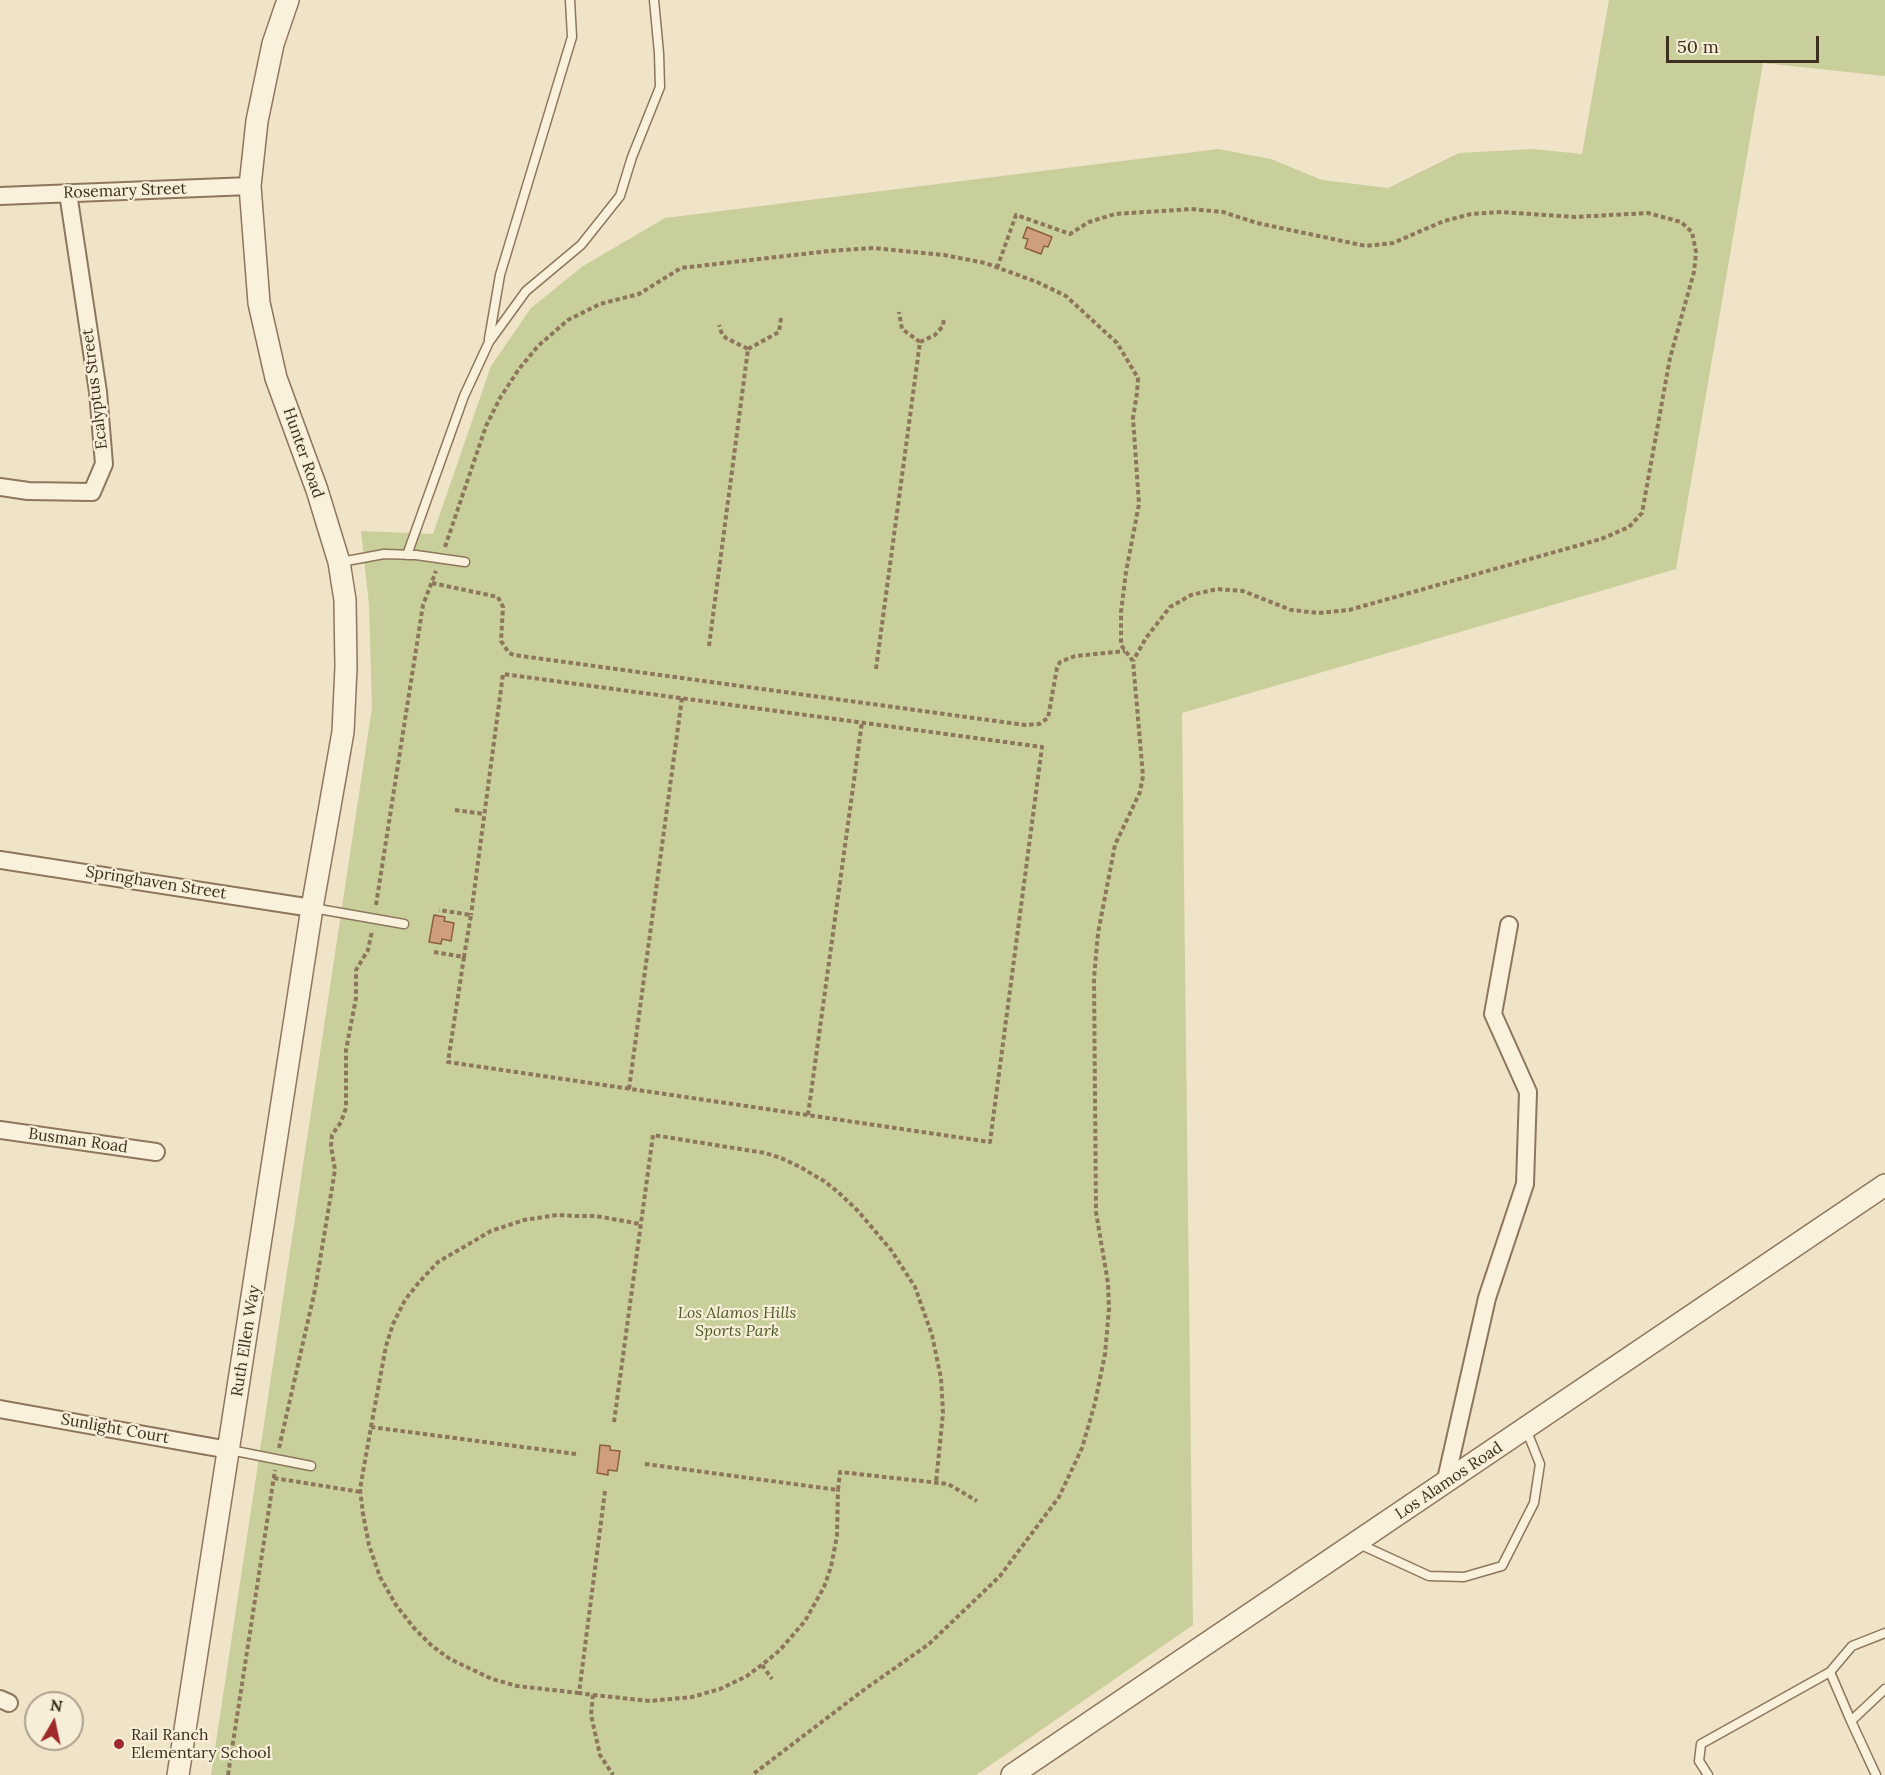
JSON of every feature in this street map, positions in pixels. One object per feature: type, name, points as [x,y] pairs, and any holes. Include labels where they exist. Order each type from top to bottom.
[{"type":"street","name":"Hunter Road","points":[[288,0],[273,44],[259,110],[250,186],[260,303],[276,378],[317,490],[339,562],[345,600],[346,667],[343,732],[312,908]]},
{"type":"street","name":"Rosemary Street","points":[[0,196],[250,186]]},
{"type":"street","name":"Ecalyptus Street","points":[[0,487],[28,491],[92,492],[104,464],[98,392],[68,194]]},
{"type":"street","name":"Springhaven Street","points":[[0,860],[312,908]]},
{"type":"street","name":"Ruth Ellen Way","points":[[178,1775],[312,908]]},
{"type":"street","points":[[1445,1484],[1487,1298],[1525,1184],[1528,1092],[1492,1014],[1509,925]]},
{"type":"street","name":"Busman Road","points":[[0,1130],[156,1152]]},
{"type":"street","name":"Los Alamos Road","points":[[1012,1775],[1885,1185]]},
{"type":"street","name":"Sunlight Court","points":[[0,1409],[229,1450]]},
{"type":"lane","points":[[489,342],[500,275],[572,37],[570,0]]},
{"type":"lane","points":[[407,555],[464,396],[489,342],[526,291],[581,246],[620,196],[632,157],[660,87],[654,0]]},
{"type":"lane","points":[[339,562],[384,554],[465,562]]},
{"type":"lane","points":[[312,908],[404,924]]},
{"type":"lane","points":[[1357,1543],[1429,1576],[1464,1577],[1502,1566],[1534,1503],[1540,1464],[1525,1429]]},
{"type":"lane","points":[[229,1450],[311,1466]]},
{"type":"lane","points":[[1708,1775],[1699,1761],[1701,1744],[1830,1672],[1852,1646],[1885,1633]]},
{"type":"lane","points":[[1830,1672],[1876,1775]]},
{"type":"lane","points":[[1851,1721],[1885,1689]]},
{"type":"path","points":[[997,268],[1016,215],[1070,234],[1089,222],[1115,214],[1191,209],[1223,212],[1257,223],[1366,246],[1393,243],[1444,221],[1471,214],[1502,212],[1574,217],[1648,213],[1681,222],[1692,232],[1696,252],[1694,272],[1670,358],[1642,513],[1629,527],[1601,539],[1348,610],[1319,613],[1292,610],[1243,591],[1217,589],[1191,595],[1170,607],[1146,638],[1133,661]]},
{"type":"path","points":[[228,1775],[277,1460],[290,1393],[315,1290],[335,1170],[331,1146],[332,1136],[346,1108],[346,1050],[356,999],[356,970],[369,950],[423,605],[486,426],[500,398],[519,369],[538,346],[568,320],[600,304],[639,294],[681,268],[873,248],[944,255],[997,268],[1037,282],[1066,296],[1117,343],[1138,378],[1133,418],[1139,504],[1126,572],[1121,612],[1121,645],[1133,661],[1143,776],[1140,792],[1115,845],[1098,933],[1094,978],[1096,1212],[1108,1283],[1109,1309],[1105,1354],[1095,1403],[1082,1448],[1059,1497],[1000,1576],[957,1620],[929,1644],[865,1689],[752,1775]]},
{"type":"path","points":[[899,312],[902,329],[920,342]]},
{"type":"path","points":[[920,342],[935,335],[943,326],[944,317]]},
{"type":"path","points":[[748,349],[779,332],[781,318]]},
{"type":"path","points":[[719,325],[726,338],[748,349]]},
{"type":"path","points":[[876,669],[920,342]]},
{"type":"path","points":[[709,646],[748,349]]},
{"type":"path","points":[[432,583],[498,597],[503,607],[501,641],[509,653],[514,655],[1025,725],[1039,724],[1048,718],[1060,662],[1075,656],[1126,651]]},
{"type":"path","points":[[503,674],[682,698],[1042,747],[990,1142],[448,1062],[471,915],[503,674]]},
{"type":"path","points":[[629,1089],[682,698]]},
{"type":"path","points":[[808,1115],[862,722]]},
{"type":"path","points":[[455,810],[484,814]]},
{"type":"path","points":[[439,910],[471,915]]},
{"type":"path","points":[[434,952],[464,957]]},
{"type":"path","points":[[614,1422],[652,1135],[765,1153],[781,1158],[824,1181],[838,1192],[858,1211],[891,1250],[915,1287],[927,1317],[941,1378],[943,1413],[936,1483]]},
{"type":"path","points":[[640,1224],[596,1216],[557,1215],[531,1219],[491,1231],[438,1262],[405,1300],[393,1324],[386,1346],[371,1427],[361,1492],[363,1514],[369,1545],[380,1577],[396,1605],[432,1646],[450,1659],[492,1679],[517,1686],[650,1701],[692,1697],[720,1689],[747,1676],[780,1650],[805,1621],[824,1587],[831,1567],[837,1536],[840,1472],[948,1484],[977,1501]]},
{"type":"path","points":[[371,1427],[576,1454]]},
{"type":"path","points":[[645,1464],[838,1490]]},
{"type":"path","points":[[274,1478],[361,1492]]},
{"type":"path","points":[[579,1692],[605,1491]]},
{"type":"path","points":[[762,1665],[772,1679]]},
{"type":"path","points":[[593,1695],[591,1715],[600,1755],[613,1775]]},
{"type":"green space","name":"Los Alamos Hills Sports Park","points":[[1609,0],[1885,0],[1885,76],[1763,63],[1676,569],[1182,713],[1193,1625],[976,1775],[211,1775],[372,708],[369,605],[361,531],[433,534],[491,366],[531,308],[583,266],[665,218],[1218,149],[1271,159],[1322,180],[1388,188],[1459,153],[1533,149],[1582,154]]},
{"type":"building","points":[[1027,227],[1052,237],[1048,247],[1044,246],[1041,254],[1025,248],[1028,239],[1023,238]]},
{"type":"building","points":[[434,915],[445,917],[444,921],[454,923],[451,941],[442,939],[441,944],[429,942]]},
{"type":"building","points":[[600,1445],[610,1446],[610,1450],[620,1451],[617,1471],[608,1470],[608,1475],[597,1473]]},
{"type":"place","name":"Rail Ranch Elementary School","points":[[119,1744]]}]
